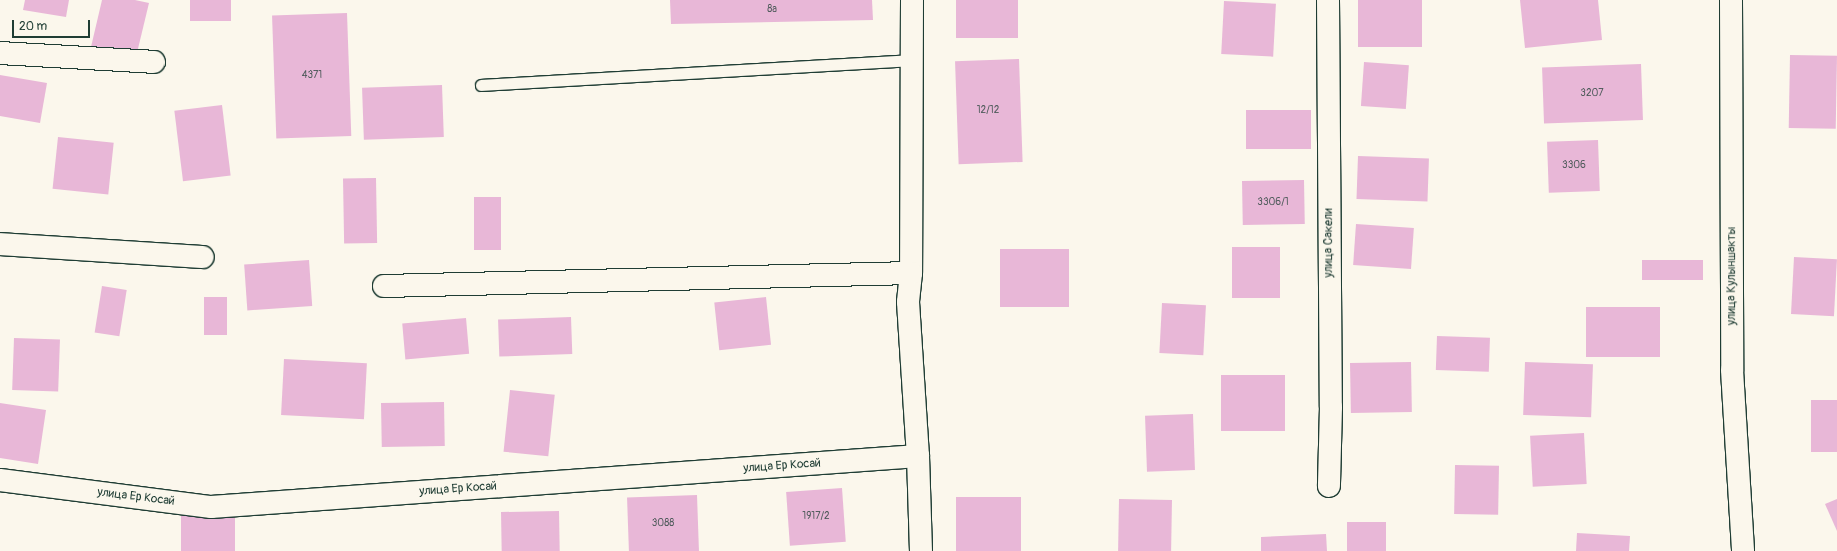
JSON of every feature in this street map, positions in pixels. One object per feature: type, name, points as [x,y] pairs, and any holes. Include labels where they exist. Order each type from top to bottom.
[{"type":"street","points":[[912,0],[911,273],[908,302],[918,456],[921,551]]},
{"type":"street","name":"улица Сакели","points":[[1328,0],[1331,399],[1329,486]]},
{"type":"street","name":"улица Кулыншакты","points":[[1731,0],[1732,370],[1743,551]]},
{"type":"street","points":[[0,53],[154,62]]},
{"type":"street","points":[[0,244],[203,257]]},
{"type":"street","points":[[384,286],[911,273]]},
{"type":"street","name":"улица Ер Косай","points":[[0,480],[211,507],[918,456]]},
{"type":"lane","points":[[480,85],[912,60]]},
{"type":"building","points":[[25,0],[69,0],[66,17],[23,10]]},
{"type":"building","points":[[102,0],[135,0],[149,3],[136,57],[91,47]]},
{"type":"building","points":[[190,0],[231,0],[231,21],[190,21]]},
{"type":"building","points":[[670,0],[872,0],[873,20],[671,24]]},
{"type":"building","points":[[956,0],[1018,0],[1018,38],[956,38]]},
{"type":"building","points":[[1358,0],[1422,0],[1422,47],[1358,47]]},
{"type":"building","points":[[1520,0],[1598,0],[1602,40],[1525,48]]},
{"type":"building","points":[[1224,1],[1276,4],[1273,57],[1221,54]]},
{"type":"building","points":[[347,13],[351,136],[276,139],[272,16]]},
{"type":"building","points":[[1790,55],[1837,56],[1836,129],[1789,128]]},
{"type":"building","points":[[1019,59],[1023,162],[959,164],[955,61]]},
{"type":"building","points":[[1364,62],[1409,65],[1406,109],[1361,106]]},
{"type":"building","points":[[1641,64],[1643,120],[1544,123],[1542,67]]},
{"type":"building","points":[[0,75],[47,83],[40,123],[0,116]]},
{"type":"building","points":[[442,85],[444,137],[364,140],[362,88]]},
{"type":"building","points":[[222,105],[231,175],[183,181],[174,111]]},
{"type":"building","points":[[1246,110],[1311,110],[1311,149],[1246,149]]},
{"type":"building","points":[[58,137],[114,143],[108,195],[53,189]]},
{"type":"building","points":[[1598,140],[1600,191],[1549,193],[1547,142]]},
{"type":"building","points":[[1358,156],[1429,158],[1427,201],[1356,199]]},
{"type":"building","points":[[376,178],[377,243],[344,244],[343,179]]},
{"type":"building","points":[[1304,180],[1305,224],[1243,225],[1242,181]]},
{"type":"building","points":[[474,197],[501,197],[501,250],[474,250]]},
{"type":"building","points":[[1356,224],[1414,228],[1411,269],[1353,265]]},
{"type":"building","points":[[1232,247],[1280,247],[1280,298],[1232,298]]},
{"type":"building","points":[[1000,249],[1069,249],[1069,307],[1000,307]]},
{"type":"building","points":[[1794,257],[1837,259],[1834,316],[1791,314]]},
{"type":"building","points":[[309,260],[312,306],[247,310],[244,265]]},
{"type":"building","points":[[1642,260],[1703,260],[1703,280],[1642,280]]},
{"type":"building","points":[[102,286],[127,290],[119,336],[95,332]]},
{"type":"building","points":[[204,297],[227,297],[227,335],[204,335]]},
{"type":"building","points":[[766,297],[771,345],[719,350],[714,302]]},
{"type":"building","points":[[1162,303],[1206,305],[1203,355],[1159,353]]},
{"type":"building","points":[[1586,307],[1660,307],[1660,357],[1586,357]]},
{"type":"building","points":[[571,317],[572,354],[499,357],[498,320]]},
{"type":"building","points":[[466,318],[469,354],[405,359],[402,324]]},
{"type":"building","points":[[1437,336],[1490,338],[1489,372],[1436,370]]},
{"type":"building","points":[[14,338],[60,340],[58,392],[12,390]]},
{"type":"building","points":[[284,359],[367,363],[364,419],[281,415]]},
{"type":"building","points":[[1411,362],[1412,412],[1351,413],[1350,363]]},
{"type":"building","points":[[1525,362],[1593,364],[1591,417],[1523,415]]},
{"type":"building","points":[[1221,375],[1285,375],[1285,431],[1221,431]]},
{"type":"building","points":[[510,390],[555,395],[548,456],[504,452]]},
{"type":"building","points":[[1811,400],[1837,400],[1837,452],[1811,452]]},
{"type":"building","points":[[444,402],[445,446],[382,447],[381,403]]},
{"type":"building","points":[[0,403],[46,410],[38,464],[0,458]]},
{"type":"building","points":[[1193,414],[1195,470],[1147,472],[1145,416]]},
{"type":"building","points":[[1584,433],[1587,484],[1533,487],[1530,436]]},
{"type":"building","points":[[1455,465],[1499,466],[1498,515],[1454,514]]},
{"type":"building","points":[[842,488],[846,542],[790,546],[786,492]]},
{"type":"building","points":[[697,495],[699,551],[629,551],[627,497]]},
{"type":"building","points":[[956,497],[1021,497],[1021,551],[956,551]]},
{"type":"building","points":[[1119,499],[1172,500],[1171,551],[1118,551]]},
{"type":"building","points":[[1837,499],[1837,531],[1825,504]]},
{"type":"building","points":[[559,511],[560,551],[502,551],[501,512]]},
{"type":"building","points":[[181,516],[235,516],[235,551],[181,551]]},
{"type":"building","points":[[1347,522],[1386,522],[1386,551],[1347,551]]},
{"type":"building","points":[[1577,533],[1630,536],[1629,551],[1576,551]]},
{"type":"building","points":[[1326,534],[1327,551],[1261,551],[1261,537]]}]
